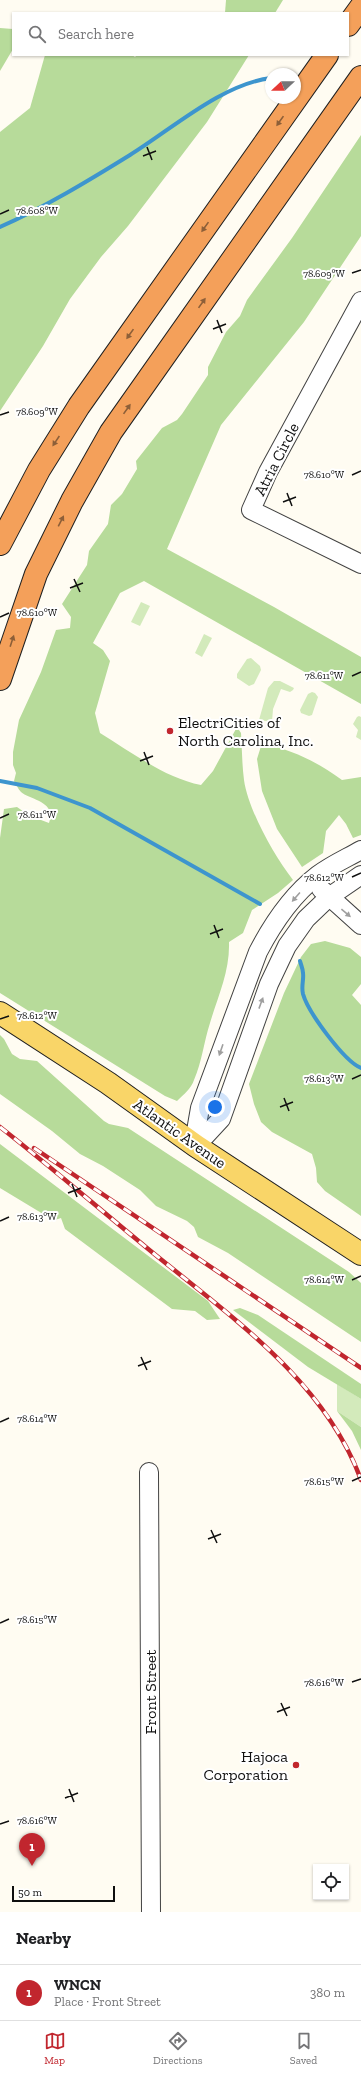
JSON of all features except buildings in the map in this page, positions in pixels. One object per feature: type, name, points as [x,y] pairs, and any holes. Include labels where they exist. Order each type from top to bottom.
[{"type":"highway","points":[[349,24],[361,7]]},
{"type":"highway","points":[[0,544],[14,514],[39,470],[76,412],[326,56]]},
{"type":"highway","points":[[0,679],[36,574],[72,501],[111,432],[361,77]]},
{"type":"main road","name":"Atlantic Avenue","points":[[0,1013],[108,1083],[196,1146],[361,1254]]},
{"type":"street","name":"Atria Circle","points":[[361,300],[268,472],[251,510],[361,564]]},
{"type":"street","points":[[196,1146],[196,1131],[200,1108],[258,952],[270,930],[283,911],[313,880],[325,870],[361,850]]},
{"type":"street","points":[[196,1146],[221,1120],[268,984],[287,946],[306,919],[329,897],[361,875]]},
{"type":"street","points":[[313,880],[329,897],[361,925]]},
{"type":"street","points":[[231,1023],[251,1032]]},
{"type":"street","name":"Front Street","points":[[149,1472],[151,1912]]},
{"type":"green space","points":[[226,0],[283,0],[276,12],[225,12]]},
{"type":"green space","points":[[0,28],[12,29],[12,51],[0,71]]},
{"type":"green space","points":[[45,56],[248,56],[207,122],[70,299],[43,346],[0,411],[0,132],[30,108]]},
{"type":"green space","points":[[361,135],[361,236],[304,322],[221,425],[167,549],[274,607],[361,657],[361,704],[144,581],[120,593],[93,643],[103,650],[110,661],[95,713],[100,733],[149,764],[174,777],[201,785],[213,771],[237,727],[241,733],[242,763],[246,792],[263,832],[293,880],[278,893],[252,910],[243,933],[229,942],[226,973],[208,1030],[197,1073],[191,1086],[177,1101],[165,1096],[0,993],[0,838],[4,809],[17,807],[27,814],[38,813],[41,820],[49,823],[50,816],[49,810],[46,806],[21,792],[14,781],[16,773],[13,765],[13,752],[19,720],[41,672],[56,630],[70,628],[71,617],[62,604],[87,565],[89,551],[108,524],[111,505],[122,494],[137,469],[136,461],[162,428],[177,420],[182,414],[208,375],[208,367],[226,332],[240,316],[247,300],[292,238]]},
{"type":"green space","points":[[141,602],[150,606],[140,626],[131,622]]},
{"type":"green space","points":[[204,634],[212,638],[202,657],[195,653]]},
{"type":"green space","points":[[251,658],[260,666],[261,670],[254,684],[249,686],[237,678],[237,674],[247,659]]},
{"type":"green space","points":[[274,681],[280,681],[294,688],[290,692],[281,689],[273,709],[272,722],[259,720],[268,688]]},
{"type":"green space","points":[[312,692],[318,697],[312,715],[309,716],[301,713],[300,710],[308,694]]},
{"type":"green space","points":[[359,716],[361,717],[361,740],[356,737],[358,730],[353,724]]},
{"type":"green space","points":[[262,743],[284,749],[304,757],[342,780],[361,777],[361,835],[353,838],[346,824],[339,815],[326,831],[323,853],[302,867],[277,829],[262,791],[257,759]]},
{"type":"green space","points":[[325,941],[350,948],[361,957],[361,984],[352,995],[361,1005],[361,1216],[325,1191],[317,1182],[316,1168],[312,1154],[272,1132],[261,1122],[254,1104],[249,1084],[284,993],[301,957],[311,944]]},
{"type":"green space","points":[[0,1035],[4,1039],[12,1054],[20,1059],[37,1061],[104,1121],[109,1124],[128,1128],[349,1272],[361,1283],[361,1342],[228,1253],[198,1237],[194,1227],[187,1221],[156,1206],[140,1190],[103,1166],[80,1154],[52,1131],[0,1094]]},
{"type":"green space","points":[[0,1144],[208,1301],[220,1319],[207,1320],[195,1311],[172,1309],[65,1229],[61,1218],[55,1220],[48,1217],[0,1188]]},
{"type":"green space","points":[[240,1308],[258,1315],[361,1384],[361,1399],[308,1367],[233,1310]]},
{"type":"green space","points":[[337,1384],[361,1399],[361,1427],[337,1411]]},
{"type":"green space","points":[[337,1411],[361,1427],[361,1450],[352,1431]]},
{"type":"waterway","points":[[0,227],[50,202],[130,155],[216,98],[234,89],[265,79]]},
{"type":"waterway","points":[[0,781],[37,788],[90,808],[260,904]]},
{"type":"waterway","points":[[300,961],[303,972],[302,988],[306,1002],[336,1046],[354,1064],[361,1068]]},
{"type":"railway","points":[[0,1127],[209,1298],[270,1351],[298,1380],[323,1411],[345,1444],[361,1480]]},
{"type":"railway","points":[[34,1148],[361,1368]]},
{"type":"place","name":"ElectriCities of North Carolina, Inc.","points":[[170,731]]},
{"type":"place","name":"Hajoca Corporation","points":[[296,1765]]},
{"type":"place","name":"WNCN","points":[[32,1866]]}]
